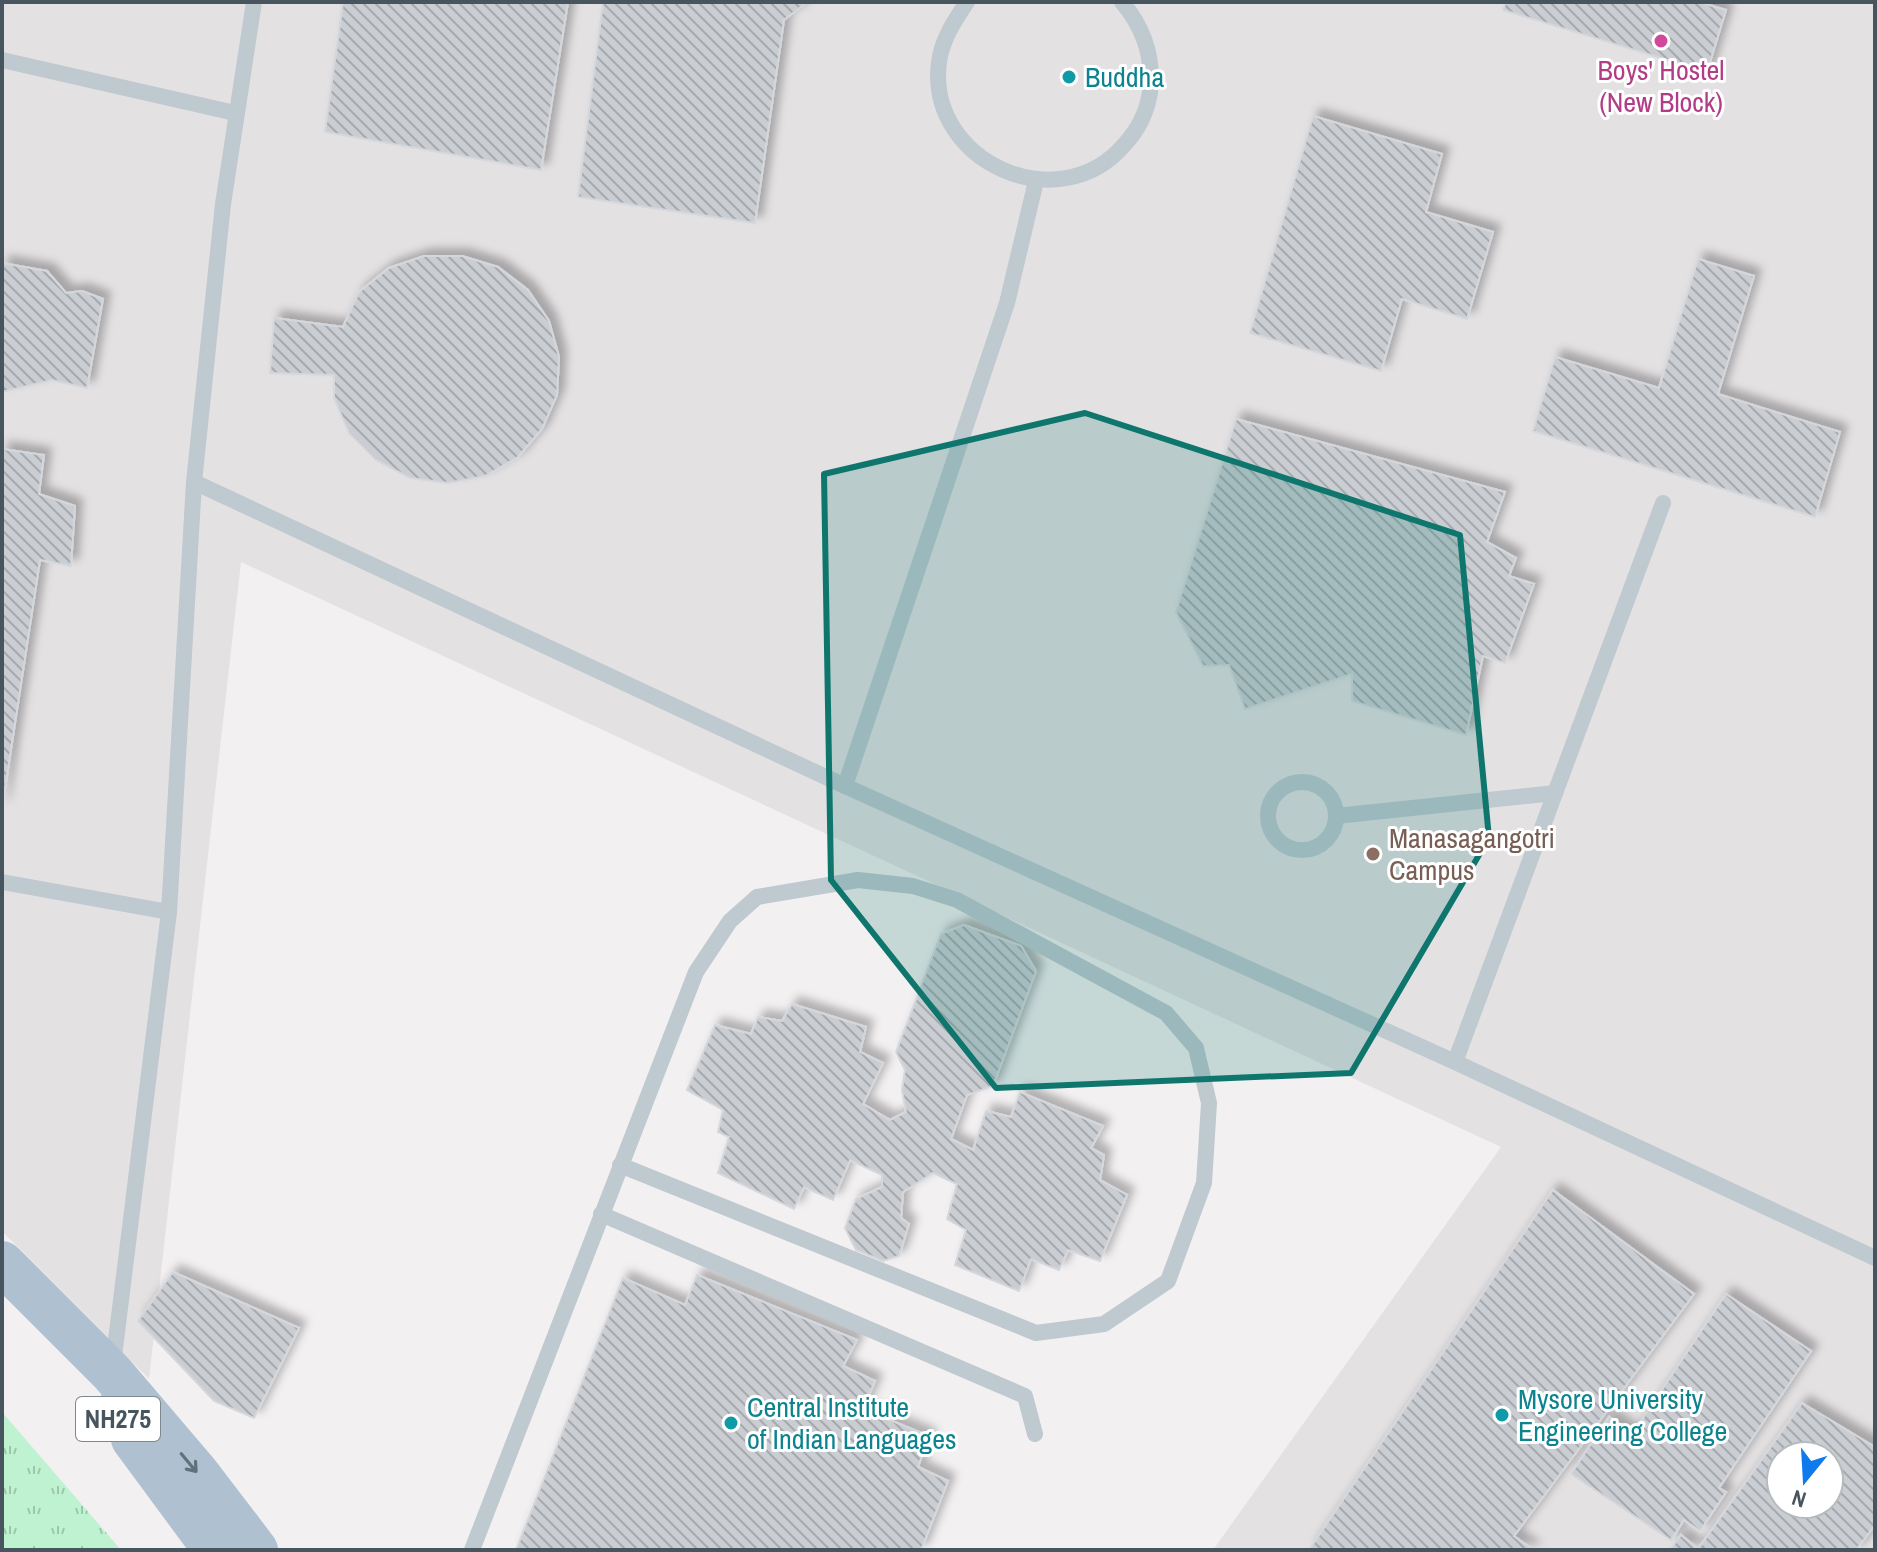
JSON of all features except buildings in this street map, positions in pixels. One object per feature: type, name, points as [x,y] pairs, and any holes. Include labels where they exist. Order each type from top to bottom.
[{"type":"main road","points":[[2,1263],[110,1389],[198,1474],[256,1550]]},
{"type":"main road","name":"NH275","points":[[2,1305],[110,1389],[215,1550]]},
{"type":"lane","points":[[110,1389],[169,912],[194,482],[235,113],[254,2]]},
{"type":"lane","points":[[967,2],[948,31],[939,63],[941,96],[949,118],[974,155],[1003,172],[1036,181],[1066,179],[1094,170],[1117,153],[1137,131],[1149,103],[1152,74],[1148,45],[1136,18],[1122,2]]},
{"type":"lane","points":[[2,60],[235,113]]},
{"type":"lane","points":[[845,786],[1007,303],[1036,181]]},
{"type":"lane","points":[[194,482],[845,786],[1455,1062],[1875,1258]]},
{"type":"lane","points":[[1455,1062],[1663,503]]},
{"type":"lane","points":[[1298,782],[1319,787],[1328,794],[1336,816],[1329,837],[1301,850],[1290,847],[1274,834],[1268,813],[1277,792],[1298,782]]},
{"type":"lane","points":[[1336,816],[1555,793]]},
{"type":"lane","points":[[472,1550],[601,1214],[620,1165],[696,972],[730,921],[757,897],[858,880],[913,886],[957,900],[1166,1013],[1196,1048],[1209,1103],[1204,1183],[1168,1281],[1104,1324],[1036,1333],[620,1165]]},
{"type":"lane","points":[[2,882],[169,912]]},
{"type":"lane","points":[[601,1214],[1025,1396],[1035,1434]]},
{"type":"highlighted area","points":[[1085,413],[1460,535],[1489,838],[1351,1073],[996,1088],[831,880],[824,474]]},
{"type":"shaded area","name":"Manasagangotri Campus","points":[[2,2],[1875,2],[1875,1550],[1213,1550],[1501,1147],[241,562],[149,1379],[2,1231]]},
{"type":"green space","points":[[2,1412],[121,1550],[2,1550]]},
{"type":"place","name":"Boys' Hostel (New Block)","points":[[1661,41]]},
{"type":"place","name":"Buddha","points":[[1069,77]]},
{"type":"place","name":"Manasagangotri Campus","points":[[1373,854]]},
{"type":"place","name":"Mysore University Engineering College","points":[[1502,1415]]},
{"type":"place","name":"Central Institute of Indian Languages","points":[[731,1423]]}]
